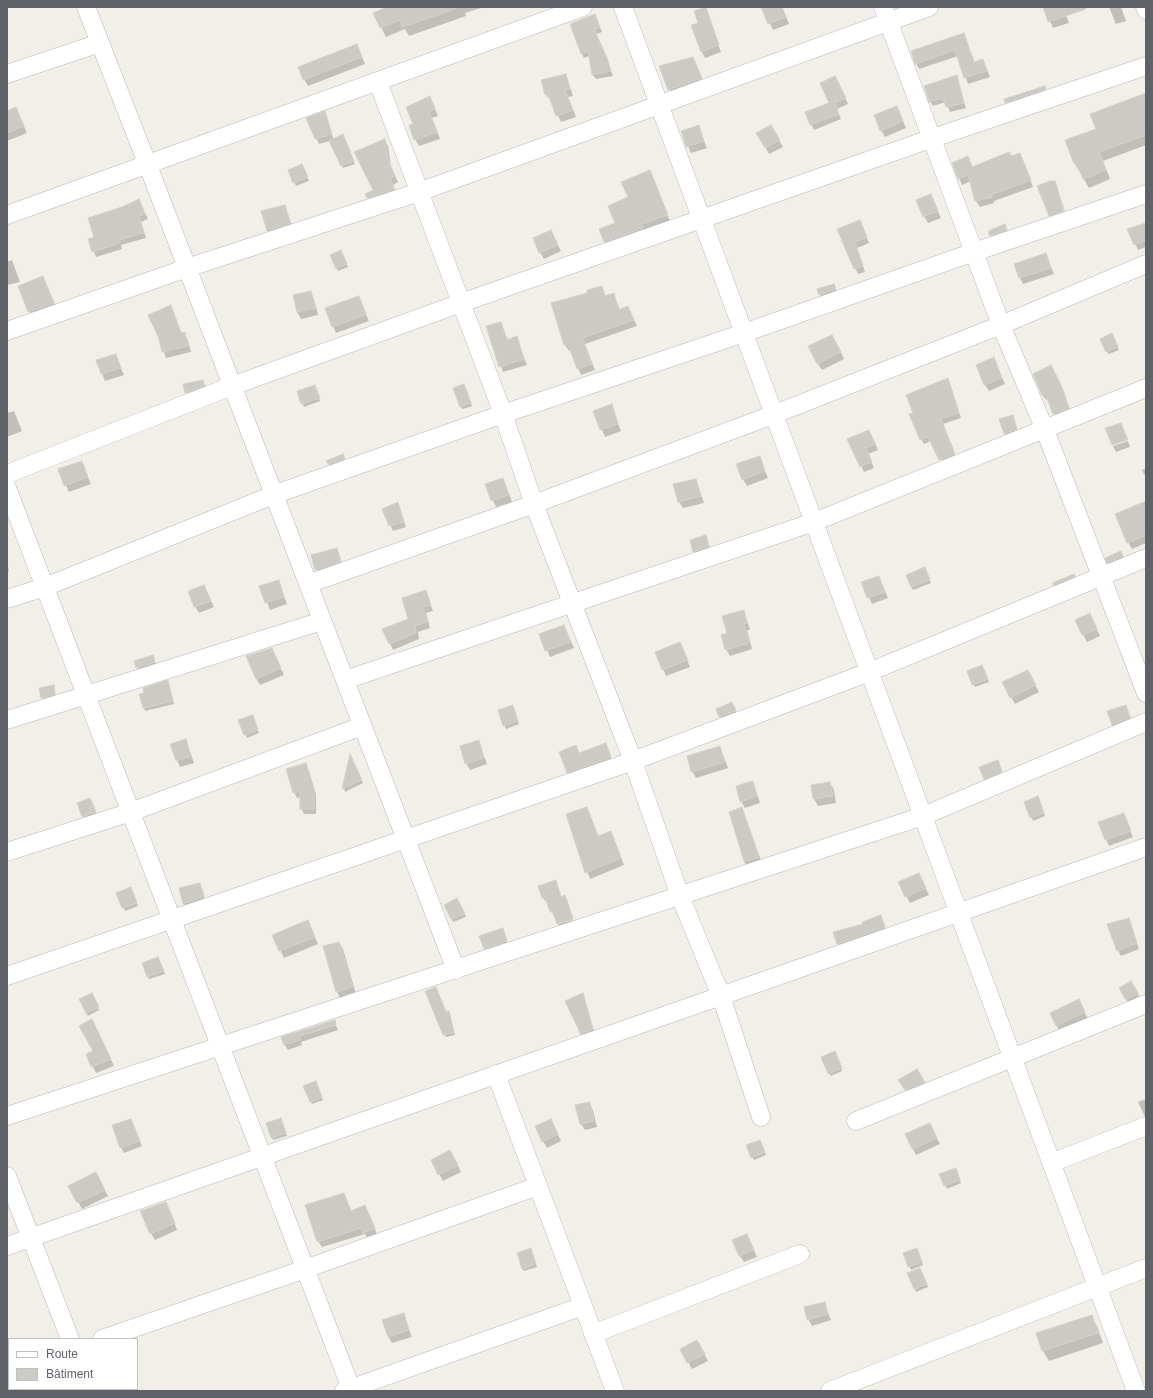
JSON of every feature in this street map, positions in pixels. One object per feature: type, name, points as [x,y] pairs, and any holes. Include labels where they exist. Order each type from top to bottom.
[{"type":"street","points":[[86,7],[456,970]]},
{"type":"street","points":[[7,215],[147,163],[378,82],[583,7]]},
{"type":"street","points":[[623,7],[1136,1391]]},
{"type":"street","points":[[7,331],[186,268],[419,192],[659,105],[886,14],[929,7]]},
{"type":"street","points":[[886,14],[1001,325],[1045,430],[1146,693]]},
{"type":"street","points":[[7,74],[100,43]]},
{"type":"street","points":[[7,474],[232,386],[462,303],[933,138],[1146,66]]},
{"type":"street","points":[[378,82],[462,303],[534,504],[633,761],[680,896],[721,996],[761,1117]]},
{"type":"street","points":[[7,599],[45,586],[273,495],[503,414],[744,333],[974,252],[1146,194]]},
{"type":"street","points":[[308,584],[534,504],[775,414],[1001,325],[1146,264]]},
{"type":"street","points":[[345,680],[814,522],[1146,388]]},
{"type":"street","points":[[7,488],[306,1270],[349,1390],[583,1306]]},
{"type":"street","points":[[7,976],[633,761],[869,672],[1102,578],[1146,558]]},
{"type":"street","points":[[7,720],[322,621]]},
{"type":"street","points":[[7,1116],[923,816],[1146,722]]},
{"type":"street","points":[[7,852],[130,812],[362,726]]},
{"type":"street","points":[[7,1246],[496,1074],[959,914],[1146,847]]},
{"type":"street","points":[[856,1121],[1013,1059],[1146,1004]]},
{"type":"street","points":[[496,1074],[615,1391]]},
{"type":"street","points":[[1051,1163],[1146,1126]]},
{"type":"street","points":[[7,1176],[70,1338]]},
{"type":"street","points":[[105,1338],[306,1270],[538,1186]]},
{"type":"street","points":[[593,1334],[800,1254]]},
{"type":"street","points":[[830,1391],[871,1383],[1146,1268]]},
{"type":"building","points":[[387,7],[455,7],[455,9],[402,27],[400,20],[380,28],[373,13]]},
{"type":"building","points":[[706,7],[719,45],[701,52],[691,25],[698,23],[694,11]]},
{"type":"building","points":[[761,7],[782,7],[786,17],[768,24]]},
{"type":"building","points":[[1043,7],[1085,7],[1086,9],[1048,22]]},
{"type":"building","points":[[595,14],[600,27],[594,29],[611,71],[592,75],[588,51],[581,54],[570,24]]},
{"type":"building","points":[[964,33],[974,62],[983,59],[987,71],[964,78],[955,50],[915,64],[911,51]]},
{"type":"building","points":[[357,44],[362,57],[303,80],[298,67]]},
{"type":"building","points":[[693,57],[702,78],[668,90],[659,66]]},
{"type":"building","points":[[566,74],[570,89],[565,90],[573,110],[556,116],[548,94],[545,95],[541,80]]},
{"type":"building","points":[[957,75],[964,103],[946,107],[943,98],[929,102],[924,86]]},
{"type":"building","points":[[835,76],[846,98],[835,103],[839,114],[810,125],[805,112],[829,103],[820,83]]},
{"type":"building","points":[[1045,86],[1046,89],[1005,103],[1004,99]]},
{"type":"building","points":[[1146,93],[1146,135],[1099,152],[1106,170],[1083,179],[1077,163],[1074,164],[1065,140],[1096,129],[1090,114]]},
{"type":"building","points":[[430,96],[435,109],[429,111],[437,132],[414,140],[409,125],[413,124],[406,107]]},
{"type":"building","points":[[897,106],[903,121],[880,131],[874,115]]},
{"type":"building","points":[[16,107],[24,126],[7,133],[7,111]]},
{"type":"building","points":[[325,111],[332,134],[315,139],[306,118]]},
{"type":"building","points":[[699,125],[704,141],[686,147],[681,131]]},
{"type":"building","points":[[771,125],[780,140],[765,148],[756,133]]},
{"type":"building","points":[[343,134],[354,161],[341,166],[329,141]]},
{"type":"building","points":[[385,139],[388,160],[395,176],[390,178],[394,189],[367,198],[365,194],[373,190],[354,152]]},
{"type":"building","points":[[1009,152],[1011,156],[1020,153],[1031,180],[991,195],[992,197],[975,201],[968,175],[958,179],[952,163],[968,156],[972,167]]},
{"type":"building","points":[[302,164],[308,177],[293,183],[288,170]]},
{"type":"building","points":[[650,170],[668,215],[642,224],[643,228],[604,242],[599,229],[615,223],[608,206],[628,197],[621,182]]},
{"type":"building","points":[[1050,181],[1055,181],[1064,211],[1049,216],[1037,186]]},
{"type":"building","points":[[931,194],[938,211],[923,217],[916,200]]},
{"type":"building","points":[[139,199],[145,214],[139,216],[144,233],[119,240],[120,243],[92,252],[88,239],[94,237],[88,218],[122,207]]},
{"type":"building","points":[[285,205],[290,223],[267,231],[261,211]]},
{"type":"building","points":[[860,220],[867,237],[855,242],[863,266],[854,269],[837,229]]},
{"type":"building","points":[[1146,223],[1146,240],[1134,245],[1127,229]]},
{"type":"building","points":[[1005,224],[1007,230],[990,236],[988,231]]},
{"type":"building","points":[[551,230],[558,245],[539,253],[533,238]]},
{"type":"building","points":[[341,250],[347,264],[336,269],[330,255]]},
{"type":"building","points":[[1046,253],[1051,268],[1019,278],[1014,264]]},
{"type":"building","points":[[43,276],[54,303],[28,312],[18,286]]},
{"type":"building","points":[[834,284],[836,289],[819,295],[817,289]]},
{"type":"building","points":[[602,286],[605,296],[614,293],[618,310],[628,306],[634,320],[582,338],[592,364],[577,369],[568,344],[564,345],[551,303],[587,293],[587,290]]},
{"type":"building","points":[[311,291],[315,308],[297,312],[293,295]]},
{"type":"building","points":[[359,296],[366,314],[332,327],[325,308]]},
{"type":"building","points":[[171,305],[181,333],[185,332],[188,346],[162,352],[158,336],[148,315]]},
{"type":"building","points":[[501,322],[507,340],[517,336],[524,359],[499,367],[486,326]]},
{"type":"building","points":[[1112,333],[1118,347],[1106,352],[1100,339]]},
{"type":"building","points":[[832,335],[841,352],[817,364],[808,346]]},
{"type":"building","points":[[116,354],[121,368],[101,374],[96,360]]},
{"type":"building","points":[[994,357],[1002,378],[984,385],[976,365]]},
{"type":"building","points":[[1051,365],[1061,385],[1069,408],[1053,414],[1045,393],[1042,395],[1033,374]]},
{"type":"building","points":[[948,378],[959,413],[941,419],[955,454],[939,460],[928,437],[920,440],[909,414],[913,413],[906,395]]},
{"type":"building","points":[[203,380],[204,386],[185,393],[183,384]]},
{"type":"building","points":[[464,384],[471,403],[460,407],[453,388]]},
{"type":"building","points":[[315,385],[320,398],[301,404],[297,391]]},
{"type":"building","points":[[612,404],[618,424],[600,430],[593,411]]},
{"type":"building","points":[[1013,415],[1017,429],[1004,434],[999,419]]},
{"type":"building","points":[[1121,423],[1127,440],[1112,445],[1105,428]]},
{"type":"building","points":[[869,430],[875,444],[866,448],[872,462],[860,467],[847,439]]},
{"type":"building","points":[[343,454],[345,459],[328,464],[326,461]]},
{"type":"building","points":[[760,456],[765,471],[742,480],[736,464]]},
{"type":"building","points":[[82,461],[88,477],[64,486],[58,469]]},
{"type":"building","points":[[503,478],[509,495],[491,501],[485,484]]},
{"type":"building","points":[[696,479],[701,496],[678,502],[673,484]]},
{"type":"building","points":[[1146,501],[1146,535],[1127,543],[1115,514]]},
{"type":"building","points":[[398,502],[404,522],[389,526],[382,509]]},
{"type":"building","points":[[706,535],[709,546],[693,552],[690,540]]},
{"type":"building","points":[[337,548],[341,561],[315,570],[311,555]]},
{"type":"building","points":[[1121,551],[1123,556],[1107,563],[1105,558]]},
{"type":"building","points":[[925,567],[930,580],[911,587],[906,575]]},
{"type":"building","points":[[1074,574],[1075,576],[1053,585],[1052,583]]},
{"type":"building","points":[[879,576],[885,592],[867,598],[861,582]]},
{"type":"building","points":[[279,580],[284,597],[265,603],[259,586]]},
{"type":"building","points":[[204,585],[211,601],[194,607],[188,591]]},
{"type":"building","points":[[426,590],[431,605],[423,607],[427,622],[415,626],[416,633],[389,644],[382,629],[408,619],[402,598]]},
{"type":"building","points":[[744,610],[747,623],[744,624],[749,643],[725,650],[721,635],[727,633],[722,616]]},
{"type":"building","points":[[1090,613],[1097,629],[1082,635],[1075,620]]},
{"type":"building","points":[[564,625],[571,642],[545,651],[539,634]]},
{"type":"building","points":[[680,642],[688,660],[662,670],[655,652]]},
{"type":"building","points":[[272,648],[281,668],[256,679],[246,656]]},
{"type":"building","points":[[153,655],[155,662],[136,668],[134,661]]},
{"type":"building","points":[[982,665],[988,679],[972,685],[967,671]]},
{"type":"building","points":[[1028,670],[1036,685],[1010,698],[1002,682]]},
{"type":"building","points":[[168,680],[173,701],[143,708],[139,694],[144,693],[143,688]]},
{"type":"building","points":[[54,685],[55,694],[41,698],[39,688]]},
{"type":"building","points":[[732,702],[736,711],[719,717],[716,709]]},
{"type":"building","points":[[513,705],[518,721],[503,726],[498,710]]},
{"type":"building","points":[[1126,705],[1130,717],[1112,725],[1107,711]]},
{"type":"building","points":[[253,715],[258,730],[244,735],[238,720]]},
{"type":"building","points":[[186,739],[191,756],[176,761],[170,744]]},
{"type":"building","points":[[479,740],[484,758],[465,764],[460,746]]},
{"type":"building","points":[[606,743],[611,757],[567,773],[559,752],[576,745],[579,753]]},
{"type":"building","points":[[720,746],[725,762],[691,772],[687,756]]},
{"type":"building","points":[[350,754],[362,780],[342,789]]},
{"type":"building","points":[[998,760],[1002,771],[984,779],[979,767]]},
{"type":"building","points":[[306,763],[314,788],[314,809],[300,809],[300,791],[293,793],[286,769]]},
{"type":"building","points":[[753,781],[757,796],[740,802],[736,786]]},
{"type":"building","points":[[830,782],[833,796],[813,799],[811,785]]},
{"type":"building","points":[[1038,796],[1044,813],[1030,818],[1024,802]]},
{"type":"building","points":[[90,798],[96,812],[82,817],[77,803]]},
{"type":"building","points":[[587,807],[598,836],[611,831],[621,858],[585,873],[566,814]]},
{"type":"building","points":[[742,807],[759,857],[744,861],[729,812]]},
{"type":"building","points":[[1124,813],[1131,831],[1105,840],[1098,822]]},
{"type":"building","points":[[919,873],[926,888],[905,897],[898,882]]},
{"type":"building","points":[[556,880],[561,897],[565,895],[573,919],[557,924],[553,912],[550,912],[545,897],[542,898],[538,886]]},
{"type":"building","points":[[200,883],[203,897],[183,904],[179,888]]},
{"type":"building","points":[[131,887],[137,903],[122,908],[116,893]]},
{"type":"building","points":[[457,898],[465,914],[451,919],[444,905]]},
{"type":"building","points":[[881,915],[885,927],[837,944],[833,932],[863,924],[862,922]]},
{"type":"building","points":[[1129,918],[1137,943],[1117,951],[1107,924]]},
{"type":"building","points":[[308,920],[315,937],[279,951],[272,935]]},
{"type":"building","points":[[503,928],[507,941],[484,949],[479,936]]},
{"type":"building","points":[[339,942],[353,987],[336,992],[323,946]]},
{"type":"building","points":[[158,957],[164,971],[147,977],[142,963]]},
{"type":"building","points":[[1131,981],[1138,993],[1126,1000],[1119,988]]},
{"type":"building","points":[[436,987],[446,1012],[449,1011],[454,1032],[443,1035],[425,991]]},
{"type":"building","points":[[92,993],[99,1007],[86,1013],[79,999]]},
{"type":"building","points":[[583,993],[593,1029],[580,1034],[576,1020],[574,1020],[565,1001]]},
{"type":"building","points":[[1079,999],[1085,1012],[1056,1026],[1050,1013]]},
{"type":"building","points":[[92,1019],[111,1059],[91,1067],[86,1054],[93,1051],[79,1026]]},
{"type":"building","points":[[335,1020],[336,1025],[299,1036],[300,1040],[284,1045],[281,1037]]},
{"type":"building","points":[[835,1051],[842,1068],[828,1074],[821,1057]]},
{"type":"building","points":[[917,1069],[925,1082],[905,1090],[898,1080]]},
{"type":"building","points":[[316,1081],[322,1097],[310,1102],[303,1086]]},
{"type":"building","points":[[590,1102],[594,1121],[580,1124],[575,1105]]},
{"type":"building","points":[[281,1118],[286,1133],[271,1138],[266,1123]]},
{"type":"building","points":[[131,1119],[140,1141],[120,1148],[112,1125]]},
{"type":"building","points":[[551,1119],[558,1134],[542,1142],[535,1126]]},
{"type":"building","points":[[930,1123],[937,1138],[912,1149],[905,1134]]},
{"type":"building","points":[[760,1140],[765,1152],[751,1158],[746,1145]]},
{"type":"building","points":[[450,1150],[458,1165],[438,1175],[431,1160]]},
{"type":"building","points":[[956,1168],[960,1180],[944,1186],[939,1174]]},
{"type":"building","points":[[96,1172],[105,1190],[77,1203],[68,1186]]},
{"type":"building","points":[[344,1193],[351,1211],[365,1205],[375,1228],[363,1233],[361,1228],[317,1242],[305,1205]]},
{"type":"building","points":[[166,1202],[175,1223],[150,1234],[140,1211]]},
{"type":"building","points":[[747,1234],[754,1250],[739,1256],[732,1240]]},
{"type":"building","points":[[531,1248],[536,1264],[522,1269],[517,1253]]},
{"type":"building","points":[[917,1248],[922,1262],[908,1267],[903,1253]]},
{"type":"building","points":[[920,1268],[927,1284],[914,1289],[907,1273]]},
{"type":"building","points":[[825,1302],[828,1314],[807,1320],[804,1307]]},
{"type":"building","points":[[404,1313],[409,1330],[388,1337],[382,1320]]},
{"type":"building","points":[[1092,1315],[1098,1333],[1042,1351],[1036,1333]]},
{"type":"building","points":[[697,1340],[705,1354],[687,1363],[680,1349]]}]
